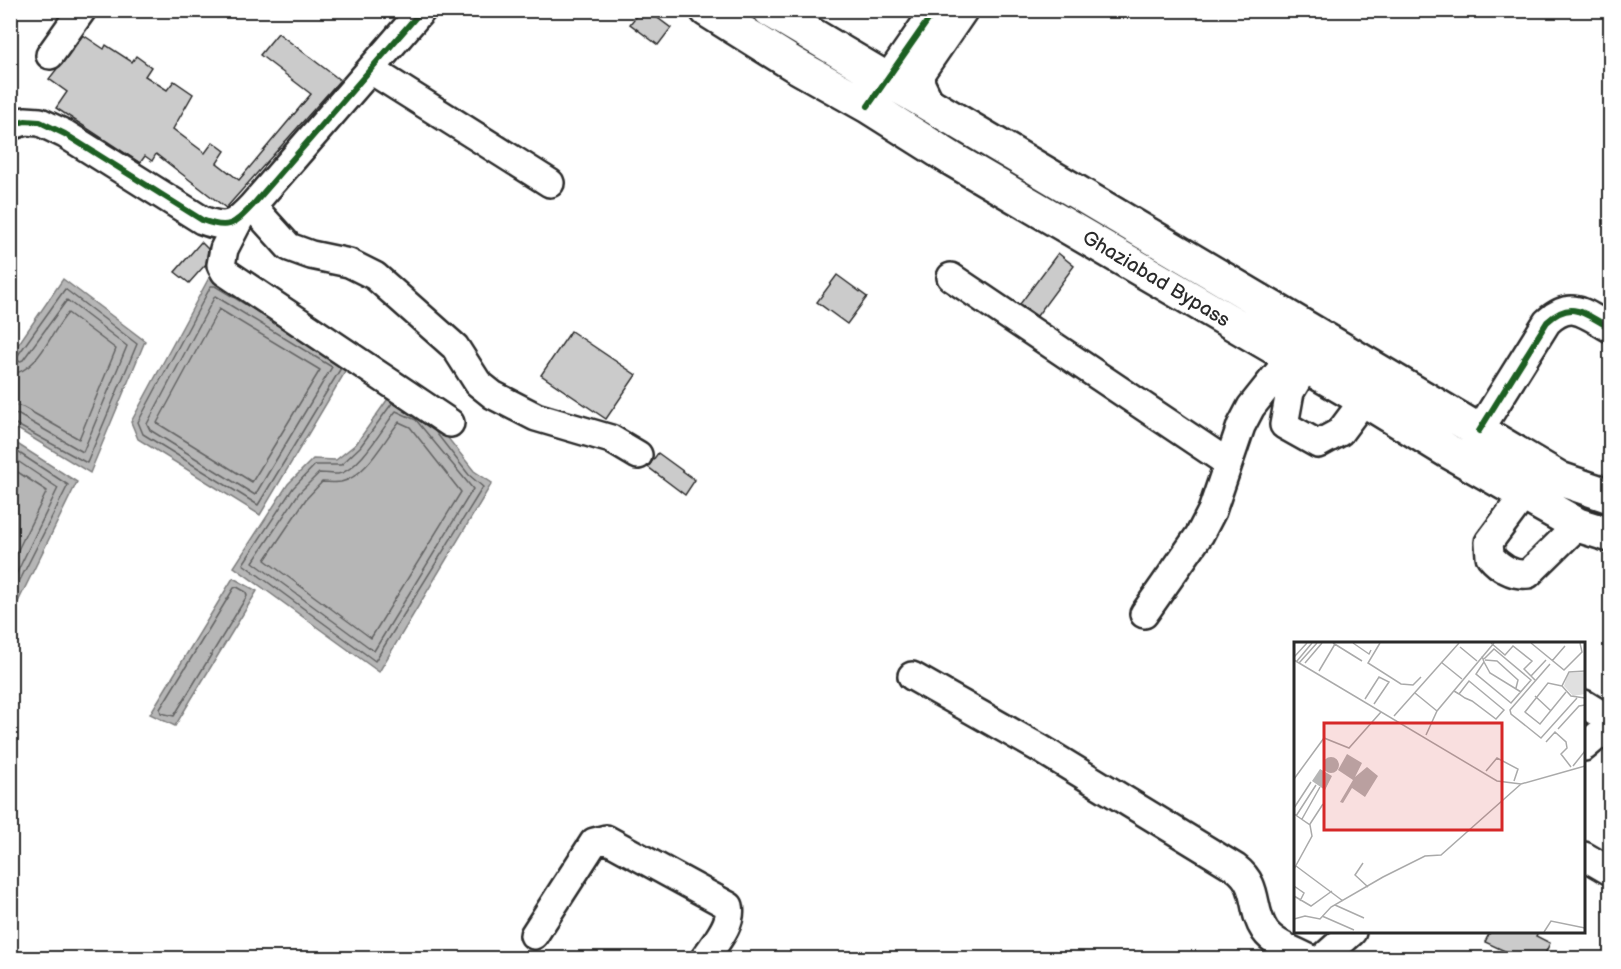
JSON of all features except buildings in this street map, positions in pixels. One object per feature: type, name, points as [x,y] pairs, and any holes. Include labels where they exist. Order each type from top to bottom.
[{"type":"highway","name":"Ghaziabad Bypass","points":[[707,10],[795,65],[877,92],[932,106],[1560,479],[1611,496]]},
{"type":"highway","name":"Ghaziabad Bypass","points":[[770,10],[877,92],[952,159],[1524,495],[1578,525],[1611,535]]},
{"type":"highway","points":[[1143,272],[1163,244]]},
{"type":"street","points":[[50,55],[82,10]]},
{"type":"street","points":[[422,10],[245,213],[224,249],[221,265],[225,272],[450,423]]},
{"type":"street","points":[[877,92],[935,10]]},
{"type":"street","points":[[932,106],[921,84],[920,74],[964,10]]},
{"type":"street","points":[[370,70],[550,183]]},
{"type":"street","points":[[10,126],[25,121],[40,122],[65,134],[202,220],[219,226],[245,213]]},
{"type":"street","points":[[245,213],[289,247],[311,255],[349,263],[375,276],[455,347],[478,383],[493,395],[536,417],[611,439],[638,455]]},
{"type":"street","points":[[951,277],[1228,463]]},
{"type":"street","points":[[1479,431],[1547,322],[1558,312],[1567,309],[1580,311],[1611,328]]},
{"type":"street","points":[[1297,362],[1284,425],[1318,444],[1340,432],[1364,400]]},
{"type":"street","points":[[1144,614],[1204,526],[1221,489],[1228,463],[1251,407],[1297,362]]},
{"type":"street","points":[[1524,495],[1489,542],[1490,556],[1506,569],[1517,574],[1528,574],[1578,525]]},
{"type":"street","points":[[912,676],[1041,749],[1236,868],[1247,876],[1264,930],[1283,945],[1308,958]]},
{"type":"street","points":[[1585,705],[1611,720]]},
{"type":"street","points":[[1585,746],[1611,725]]},
{"type":"street","points":[[534,935],[596,839],[606,838],[729,906],[727,924],[705,958]]},
{"type":"street","points":[[1585,857],[1611,871]]},
{"type":"street","points":[[1323,958],[1351,933]]},
{"type":"water","points":[[210,276],[351,362],[260,515],[138,439],[131,422]]},
{"type":"water","points":[[63,279],[145,341],[90,473],[11,425],[11,355]]},
{"type":"water","points":[[392,393],[425,409],[474,471],[492,483],[379,672],[234,567],[288,484],[313,459],[336,460],[356,444]]},
{"type":"water","points":[[11,440],[77,482],[15,608],[10,605]]},
{"type":"water","points":[[233,578],[257,591],[175,726],[150,714]]},
{"type":"cycle path","points":[[10,126],[25,121],[40,122],[65,134],[202,220],[218,225],[230,224],[252,206],[422,10]]},
{"type":"cycle path","points":[[868,106],[935,10]]},
{"type":"cycle path","points":[[1479,431],[1547,322],[1556,315],[1571,310],[1586,314],[1610,328]]}]
